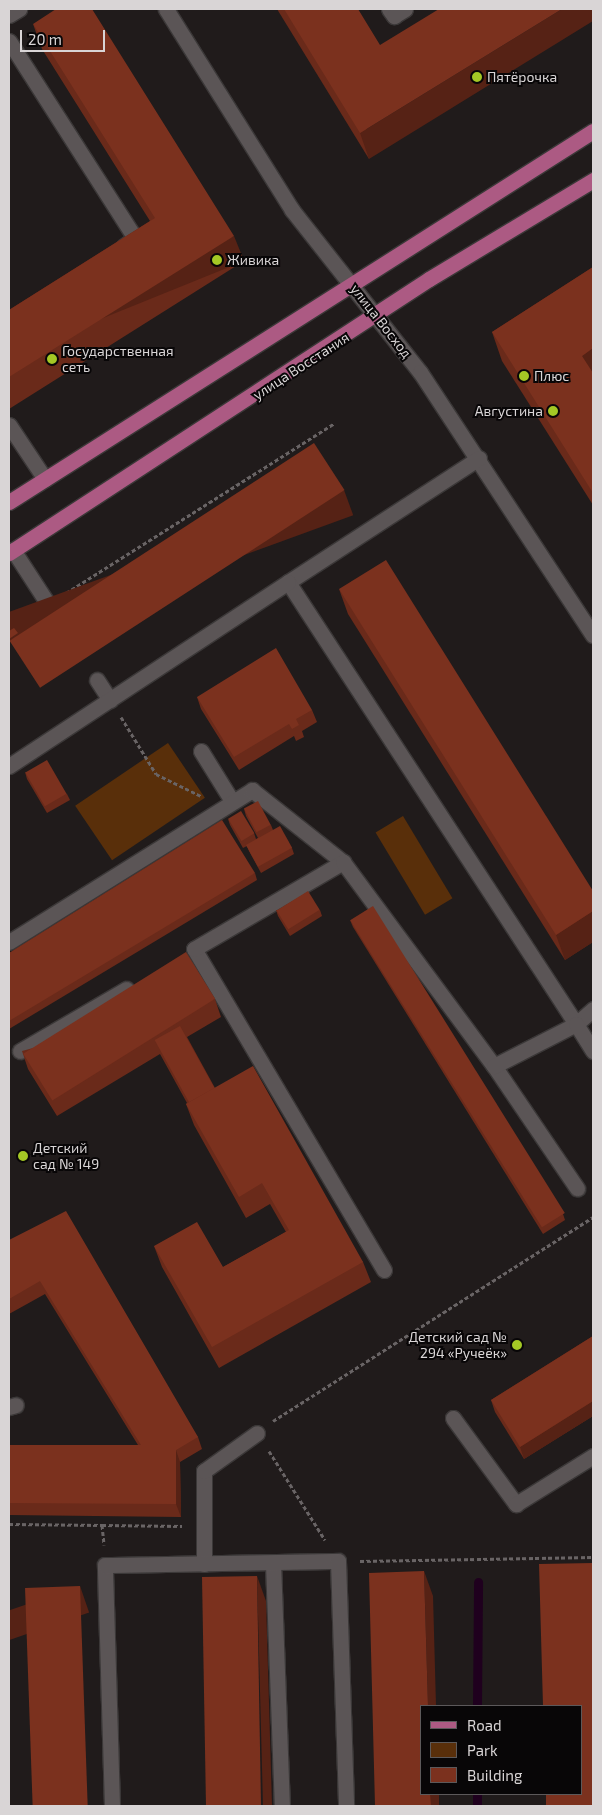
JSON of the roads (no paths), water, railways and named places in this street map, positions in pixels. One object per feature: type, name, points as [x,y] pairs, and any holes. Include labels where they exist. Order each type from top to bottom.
[{"type":"main road","points":[[9,502],[593,131]]},
{"type":"main road","name":"улица Восстания","points":[[11,552],[379,315],[593,180]]},
{"type":"street","points":[[9,15],[18,9]]},
{"type":"street","name":"улица Восход","points":[[166,9],[292,210],[379,315],[479,458],[593,635]]},
{"type":"street","points":[[389,9],[394,16],[405,9]]},
{"type":"street","points":[[9,41],[135,238],[110,254]]},
{"type":"street","points":[[9,425],[45,479]]},
{"type":"street","points":[[9,766],[479,458]]},
{"type":"street","points":[[11,552],[67,633]]},
{"type":"street","points":[[288,582],[593,1051]]},
{"type":"street","points":[[97,680],[110,700]]},
{"type":"street","points":[[201,751],[232,801]]},
{"type":"street","points":[[9,942],[252,790],[344,862],[494,1066],[577,1188]]},
{"type":"street","points":[[177,959],[344,862]]},
{"type":"street","points":[[194,949],[384,1270]]},
{"type":"street","points":[[20,1051],[144,978]]},
{"type":"street","points":[[494,1066],[576,1024],[593,1009]]},
{"type":"street","points":[[453,1418],[516,1504],[593,1456]]},
{"type":"street","points":[[204,1564],[204,1471],[257,1433]]},
{"type":"street","points":[[112,1806],[105,1566],[338,1561],[346,1806]]},
{"type":"street","points":[[273,1563],[282,1806]]},
{"type":"waterway","points":[[477,1705],[478,1582]]},
{"type":"waterway","points":[[477,1795],[477,1806]]},
{"type":"place","name":"Пятёрочка","points":[[477,77]]},
{"type":"place","name":"Живика","points":[[217,260]]},
{"type":"place","name":"Государственная сеть","points":[[52,359]]},
{"type":"place","name":"Плюс","points":[[524,376]]},
{"type":"place","name":"Августина","points":[[553,411]]},
{"type":"place","name":"Детский сад № 149","points":[[23,1156]]},
{"type":"place","name":"Детский сад № 294 «Ручеёк»","points":[[517,1345]]}]
